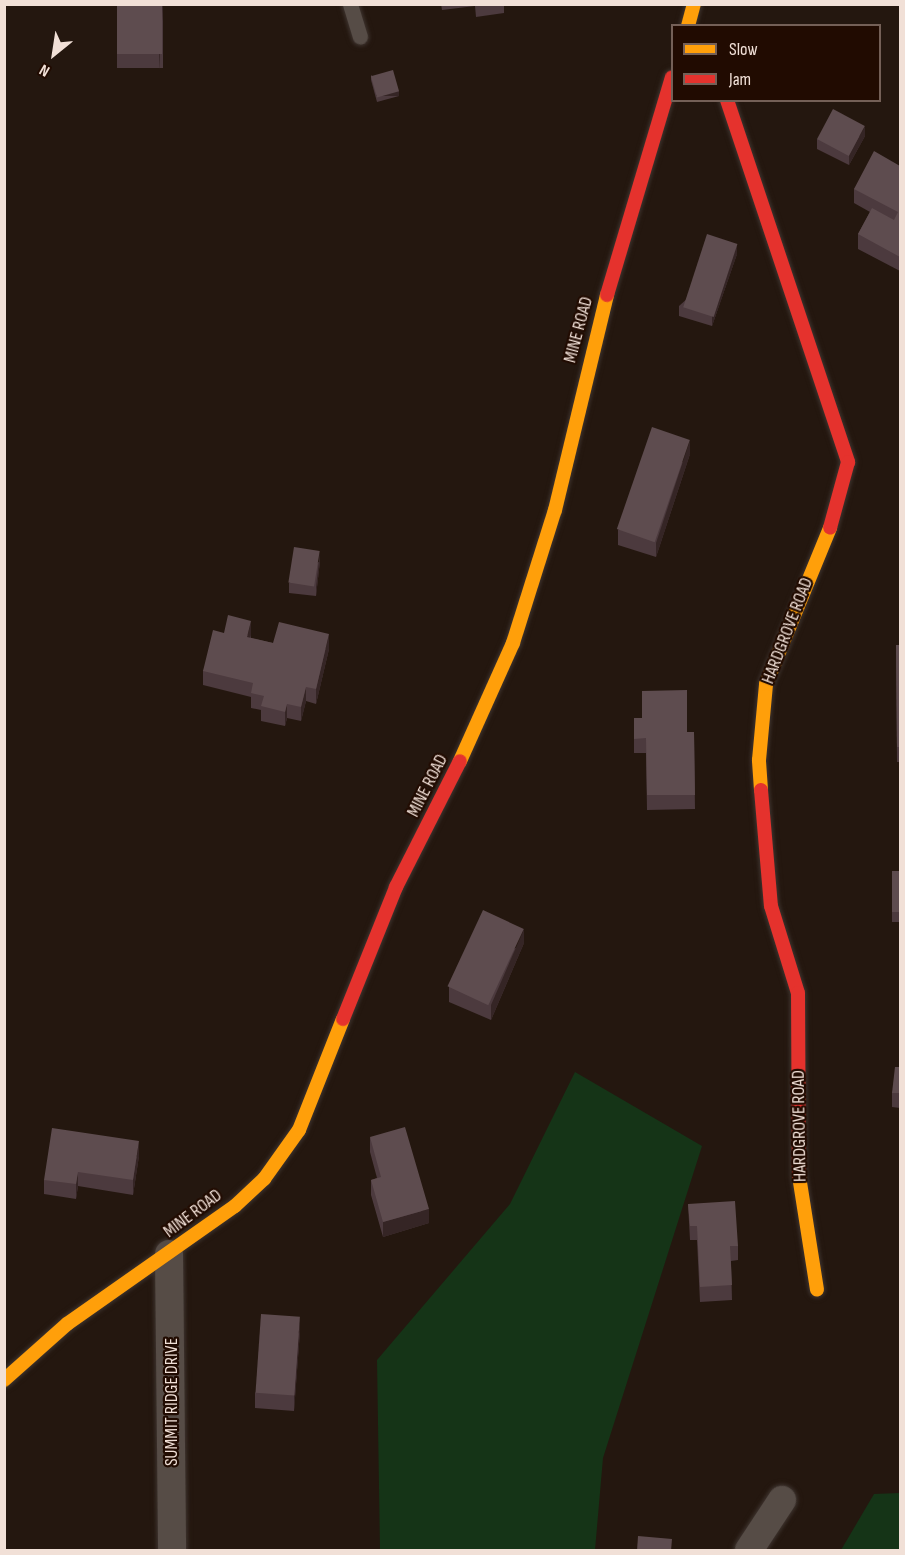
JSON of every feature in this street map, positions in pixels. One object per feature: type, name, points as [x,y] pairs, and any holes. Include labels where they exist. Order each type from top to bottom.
[{"type":"street","points":[[689,24],[694,5]]},
{"type":"street","points":[[694,5],[700,24]]},
{"type":"street","name":"MINE ROAD","points":[[4,1380],[67,1324],[170,1254],[235,1206],[264,1179],[299,1130],[396,887],[453,778],[513,643],[555,510],[596,333],[671,80]]},
{"type":"street","name":"HARDGROVE ROAD","points":[[728,102],[848,462],[831,523],[766,684],[759,760],[771,906],[798,993],[799,1175],[817,1290]]},
{"type":"street","name":"SUMMIT RIDGE DRIVE","points":[[170,1254],[172,1551]]},
{"type":"street","points":[[749,1551],[782,1500]]},
{"type":"lane","points":[[350,4],[360,37]]},
{"type":"green space","points":[[575,1072],[702,1146],[603,1458],[595,1550],[380,1550],[377,1360],[510,1204]]},
{"type":"green space","points":[[900,1493],[900,1550],[841,1550],[874,1494]]},
{"type":"building","points":[[117,4],[162,4],[162,54],[117,54]]},
{"type":"building","points":[[393,70],[399,91],[377,97],[371,76]]},
{"type":"building","points":[[833,109],[865,126],[849,156],[817,139]]},
{"type":"building","points":[[874,151],[900,166],[900,257],[858,234],[872,208],[894,220],[898,212],[854,189]]},
{"type":"building","points":[[707,234],[737,244],[714,317],[683,307]]},
{"type":"building","points":[[652,427],[690,440],[655,542],[617,529]]},
{"type":"building","points":[[294,547],[320,551],[314,587],[288,583]]},
{"type":"building","points":[[228,615],[251,621],[247,637],[273,643],[279,622],[329,634],[316,689],[306,687],[301,707],[287,704],[285,712],[261,706],[264,696],[251,693],[253,683],[203,671],[213,630],[224,633]]},
{"type":"building","points":[[896,645],[900,645],[900,747],[897,747]]},
{"type":"building","points":[[687,690],[687,732],[694,732],[695,795],[647,795],[646,738],[634,739],[634,718],[642,718],[642,691]]},
{"type":"building","points":[[892,871],[900,871],[900,912],[892,912]]},
{"type":"building","points":[[483,910],[524,929],[488,1005],[448,986]]},
{"type":"building","points":[[895,1067],[900,1067],[900,1093],[892,1093]]},
{"type":"building","points":[[405,1127],[429,1209],[383,1222],[371,1180],[381,1177],[370,1137]]},
{"type":"building","points":[[52,1128],[139,1141],[133,1180],[78,1172],[76,1184],[44,1180]]},
{"type":"building","points":[[735,1201],[738,1246],[730,1246],[732,1285],[700,1287],[697,1226],[690,1226],[688,1204]]},
{"type":"building","points":[[261,1314],[300,1317],[294,1396],[255,1393]]},
{"type":"building","points":[[638,1536],[672,1539],[671,1551],[637,1551]]},
{"type":"traffic: slow","points":[[689,24],[694,4]]},
{"type":"traffic: slow","points":[[460,761],[513,643],[555,510],[607,295]]},
{"type":"traffic: slow","points":[[761,790],[759,760],[766,684],[830,528]]},
{"type":"traffic: slow","points":[[4,1380],[67,1324],[235,1206],[264,1179],[299,1130],[343,1019]]},
{"type":"traffic: slow","points":[[799,1176],[817,1290]]},
{"type":"traffic: jam","points":[[607,295],[671,80]]},
{"type":"traffic: jam","points":[[728,102],[848,462],[830,528]]},
{"type":"traffic: jam","points":[[343,1019],[396,887],[460,761]]},
{"type":"traffic: jam","points":[[761,790],[771,906],[798,993],[799,1176]]}]
